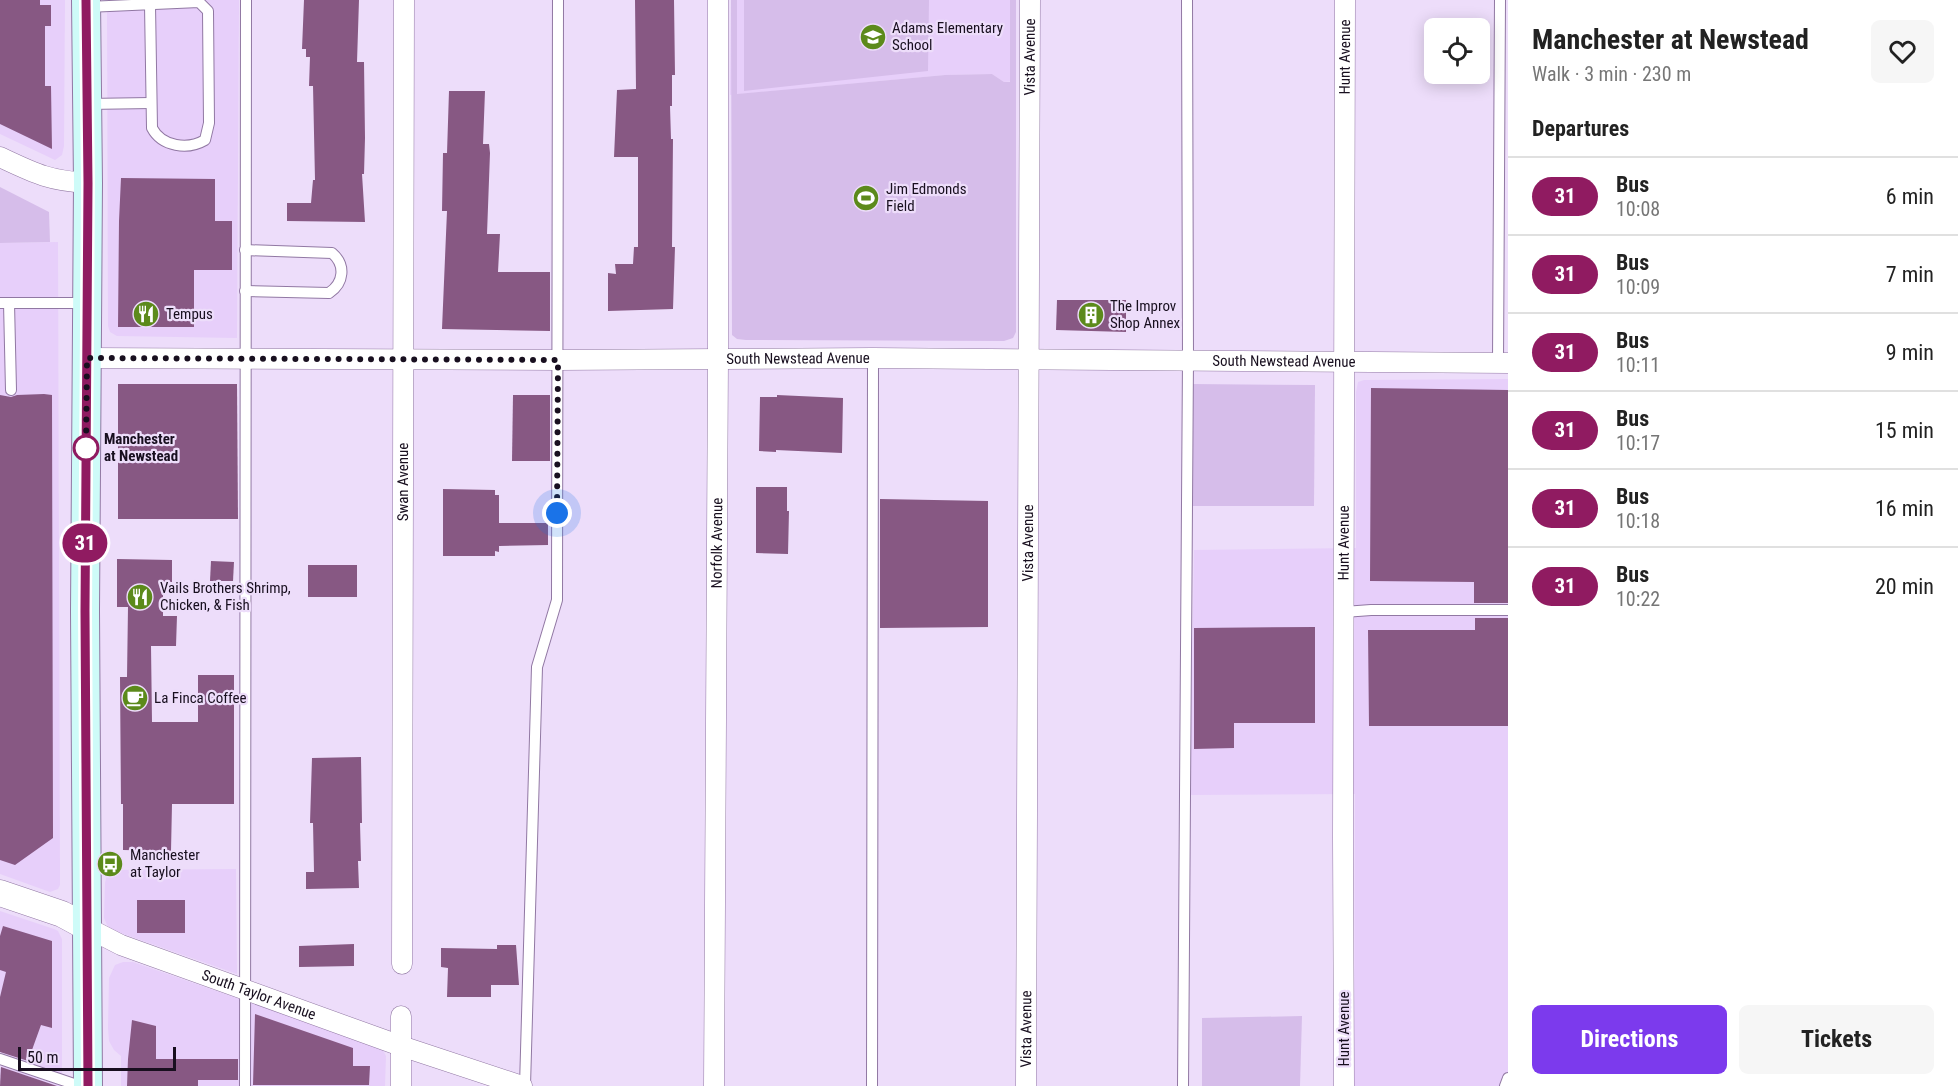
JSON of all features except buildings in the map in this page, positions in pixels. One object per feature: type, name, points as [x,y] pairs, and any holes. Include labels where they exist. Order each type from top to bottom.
[{"type":"main road","points":[[86,4],[88,183],[85,611],[88,1086]]},
{"type":"street","name":"Swan Avenue","points":[[402,964],[404,0]]},
{"type":"street","name":"Norfolk Avenue","points":[[714,1086],[718,0]]},
{"type":"street","name":"Vista Avenue","points":[[1026,1086],[1030,0]]},
{"type":"street","name":"Hunt Avenue","points":[[1344,1086],[1345,0]]},
{"type":"street","points":[[0,157],[42,177],[61,182],[88,183]]},
{"type":"street","name":"South Newstead Avenue","points":[[87,358],[1188,359],[1503,363]]},
{"type":"street","name":"South Taylor Avenue","points":[[0,893],[62,914],[121,945],[401,1046],[523,1086]]},
{"type":"street","points":[[401,1016],[401,1086]]},
{"type":"lane","points":[[245,1086],[246,0]]},
{"type":"lane","points":[[523,1086],[537,667],[557,600],[558,0]]},
{"type":"lane","points":[[1183,1086],[1188,359],[1187,0]]},
{"type":"lane","points":[[1500,0],[1503,363]]},
{"type":"lane","points":[[86,4],[150,5],[199,2],[208,11],[208,123],[205,140],[188,146],[175,145],[162,140],[152,128],[150,5]]},
{"type":"lane","points":[[87,104],[151,103]]},
{"type":"lane","points":[[245,250],[332,253],[339,258],[342,269],[341,279],[336,289],[329,294],[245,291]]},
{"type":"lane","points":[[11,390],[5,303],[87,303]]},
{"type":"lane","points":[[872,1086],[873,358]]},
{"type":"lane","points":[[1344,612],[1508,610]]},
{"type":"lane","points":[[0,1059],[80,1086]]},
{"type":"lane","points":[[1505,1086],[1508,1078]]},
{"type":"shaded area","points":[[0,0],[65,0],[64,146],[62,155],[55,160],[0,134]]},
{"type":"shaded area","points":[[107,0],[239,0],[237,338],[117,336],[110,332],[108,326]]},
{"type":"shaded area","name":"Adams Elementary School","points":[[731,0],[1016,0],[1016,81],[1004,82],[992,74],[945,75],[730,95]]},
{"type":"shaded area","name":"Jim Edmonds Field","points":[[731,0],[737,0],[737,94],[945,75],[992,74],[1004,82],[1010,82],[1010,0],[1016,0],[1016,332],[1013,338],[1004,341],[746,340],[737,339],[732,335]]},
{"type":"shaded area","name":"Adams Elementary School","points":[[744,0],[929,0],[928,71],[744,91]]},
{"type":"shaded area","points":[[0,187],[49,212],[50,242],[0,243]]},
{"type":"shaded area","points":[[58,242],[60,885],[58,889],[50,892],[0,874],[0,243]]},
{"type":"shaded area","points":[[1508,379],[1508,1086],[1354,1086],[1355,794],[1190,795],[1194,550],[1356,548],[1356,392],[1358,382],[1364,380]]},
{"type":"shaded area","points":[[1191,384],[1315,385],[1314,506],[1189,506]]},
{"type":"shaded area","points":[[236,869],[237,974],[112,930],[104,918],[105,883],[108,870]]},
{"type":"shaded area","points":[[0,911],[54,929],[58,931],[62,939],[62,1086],[0,1086],[0,1069],[7,1055],[0,1052]]},
{"type":"shaded area","points":[[133,962],[378,1047],[386,1056],[385,1086],[121,1086],[121,1056],[109,1041],[108,1028],[109,978],[115,965]]},
{"type":"shaded area","points":[[1302,1016],[1300,1086],[1202,1086],[1202,1018]]},
{"type":"bus line","name":"31","points":[[86,0],[88,183],[85,611],[88,1086]]},
{"type":"place","name":"Adams Elementary School","points":[[873,37]]},
{"type":"place","name":"Jim Edmonds Field","points":[[866,198]]},
{"type":"place","name":"Tempus","points":[[146,314]]},
{"type":"place","name":"The Improv Shop Annex","points":[[1091,315]]},
{"type":"place","name":"Manchester at Newstead","points":[[86,448]]},
{"type":"place","name":"Vails Brothers Shrimp, Chicken, & Fish","points":[[140,597]]},
{"type":"place","name":"La Finca Coffee","points":[[135,698]]},
{"type":"place","name":"Manchester at Taylor","points":[[110,864]]},
{"type":"route","points":[[86,448],[86,450],[87,358],[558,360],[557,513]]}]
